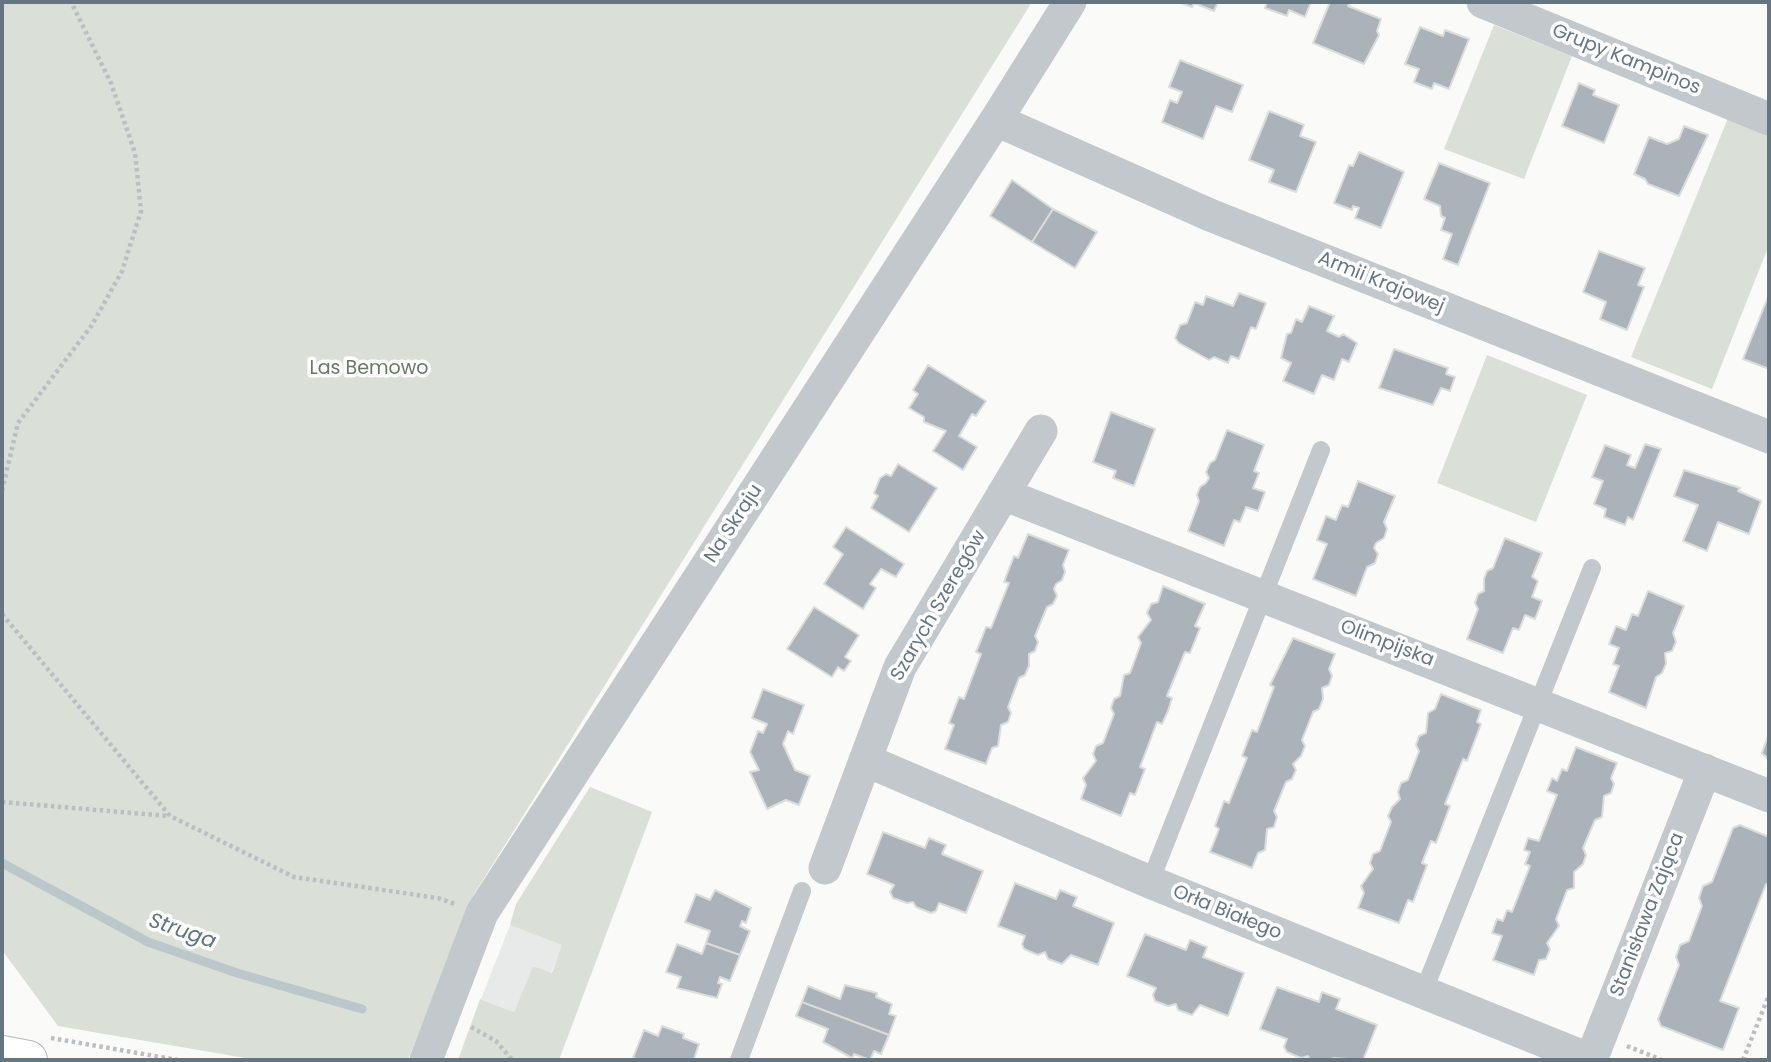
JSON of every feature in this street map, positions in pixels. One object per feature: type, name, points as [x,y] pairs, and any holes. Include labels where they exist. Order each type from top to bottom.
[{"type":"street","name":"Na Skraju","points":[[426,1060],[482,913],[1070,2]]},
{"type":"street","name":"Grupy Kampinos","points":[[1483,2],[1769,119]]},
{"type":"street","name":"Armii Krajowej","points":[[996,120],[1210,215],[1769,438]]},
{"type":"street","name":"Szarych Szeregów","points":[[813,880],[865,760],[900,667],[1041,431]]},
{"type":"street","name":"Olimpijska","points":[[1003,494],[1539,703],[1769,796]]},
{"type":"street","name":"Orła Białego","points":[[865,760],[1150,882],[1591,1060]]},
{"type":"street","name":"Stanisława Zająca","points":[[1591,1060],[1705,770]]},
{"type":"street","points":[[2,1055],[35,1049]]},
{"type":"lane","points":[[1150,882],[1321,450]]},
{"type":"lane","points":[[1423,993],[1592,568]]},
{"type":"lane","points":[[739,1060],[813,880]]},
{"type":"path","points":[[2,491],[18,424],[92,326],[122,271],[141,211],[135,153],[111,83],[71,2]]},
{"type":"path","points":[[2,614],[170,816]]},
{"type":"path","points":[[2,802],[170,816],[294,877],[438,898],[482,913]]},
{"type":"path","points":[[1743,1060],[1769,995]]},
{"type":"path","points":[[471,1027],[496,1041],[512,1060]]},
{"type":"path","points":[[35,1049],[178,1060]]},
{"type":"shaded area","points":[[510,925],[563,945],[551,973],[533,966],[514,1012],[481,999]]},
{"type":"green space","name":"Las Bemowo","points":[[2,2],[1032,2],[473,896],[408,1060],[257,1060],[58,1026],[2,950]]},
{"type":"green space","points":[[1494,25],[1572,56],[1524,179],[1444,149]]},
{"type":"green space","points":[[1728,118],[1769,134],[1769,245],[1712,389],[1631,357]]},
{"type":"green space","points":[[1487,355],[1587,395],[1536,522],[1437,483]]},
{"type":"green space","points":[[590,787],[652,812],[559,1060],[458,1060],[480,999],[514,1012],[533,966],[552,973],[562,945],[510,925],[516,904]]},
{"type":"building","points":[[1178,2],[1218,2],[1214,11],[1194,3],[1192,7]]},
{"type":"building","points":[[1267,2],[1311,2],[1305,17],[1289,10],[1287,16],[1265,8]]},
{"type":"building","points":[[1330,2],[1350,2],[1348,6],[1381,19],[1377,31],[1379,35],[1364,64],[1313,43]]},
{"type":"building","points":[[1420,27],[1443,36],[1445,30],[1469,39],[1449,89],[1434,83],[1432,89],[1414,82],[1419,69],[1405,64]]},
{"type":"building","points":[[1180,60],[1243,85],[1232,112],[1216,106],[1203,139],[1162,122],[1170,100],[1177,103],[1182,92],[1169,87]]},
{"type":"building","points":[[1579,83],[1595,90],[1593,95],[1619,105],[1604,143],[1562,126]]},
{"type":"building","points":[[1269,111],[1304,125],[1300,136],[1316,142],[1296,192],[1269,182],[1274,170],[1249,160]]},
{"type":"building","points":[[1684,126],[1708,135],[1679,196],[1648,184],[1645,179],[1634,174],[1649,137],[1667,144],[1679,139]]},
{"type":"building","points":[[1359,152],[1404,172],[1381,228],[1355,218],[1359,208],[1353,206],[1352,210],[1334,203],[1349,165],[1353,166]]},
{"type":"building","points":[[1439,163],[1490,183],[1458,265],[1443,259],[1452,234],[1441,230],[1445,218],[1441,216],[1440,206],[1424,199]]},
{"type":"building","points":[[1012,180],[1053,209],[1032,242],[990,216]]},
{"type":"building","points":[[1053,209],[1097,232],[1075,268],[1032,242]]},
{"type":"building","points":[[1599,251],[1645,268],[1638,285],[1644,287],[1627,330],[1600,319],[1606,302],[1583,292]]},
{"type":"building","points":[[1239,293],[1266,303],[1256,329],[1251,327],[1239,359],[1231,356],[1228,363],[1214,357],[1209,360],[1175,338],[1180,325],[1187,323],[1195,302],[1203,305],[1206,296],[1233,306]]},
{"type":"building","points":[[1769,297],[1769,369],[1743,359]]},
{"type":"building","points":[[1309,306],[1334,316],[1327,331],[1339,337],[1343,334],[1357,343],[1349,362],[1342,359],[1334,380],[1322,375],[1314,394],[1283,381],[1291,363],[1281,358],[1287,334],[1291,333],[1296,319],[1302,322]]},
{"type":"building","points":[[1394,349],[1448,368],[1446,374],[1455,377],[1450,391],[1441,388],[1433,405],[1379,388]]},
{"type":"building","points":[[928,365],[986,401],[976,416],[972,414],[959,436],[977,447],[963,470],[933,451],[946,431],[924,422],[924,417],[909,408],[918,394],[913,390]]},
{"type":"building","points":[[1111,412],[1155,429],[1134,486],[1113,478],[1116,471],[1093,462]]},
{"type":"building","points":[[1227,430],[1264,445],[1254,471],[1259,473],[1253,488],[1265,492],[1258,511],[1246,507],[1240,522],[1234,520],[1224,546],[1188,531],[1199,501],[1197,495],[1200,487],[1209,478],[1206,472],[1210,463],[1215,460]]},
{"type":"building","points":[[1645,444],[1661,449],[1633,520],[1628,517],[1625,525],[1604,517],[1606,509],[1594,504],[1603,481],[1592,477],[1605,445],[1631,455],[1627,465],[1635,468]]},
{"type":"building","points":[[898,464],[937,488],[909,532],[871,508],[878,496],[874,493],[880,478],[886,474],[891,476]]},
{"type":"building","points":[[1684,470],[1740,488],[1738,491],[1761,501],[1749,534],[1718,522],[1707,551],[1683,541],[1698,505],[1674,496]]},
{"type":"building","points":[[1358,481],[1395,496],[1384,522],[1387,529],[1384,538],[1376,543],[1374,548],[1378,554],[1375,563],[1367,567],[1356,596],[1313,579],[1327,544],[1317,540],[1326,516],[1336,520],[1342,505],[1348,507]]},
{"type":"building","points":[[846,527],[904,564],[896,577],[881,569],[870,584],[876,588],[863,609],[824,584],[843,554],[833,547]]},
{"type":"building","points":[[1028,534],[1069,550],[1063,565],[1065,572],[1062,580],[1056,584],[1054,589],[1057,596],[1053,604],[1047,607],[1035,636],[1038,642],[1035,651],[1029,654],[1029,666],[1025,675],[1019,678],[1008,707],[1011,713],[1008,722],[1001,725],[998,746],[992,748],[986,764],[945,749],[954,725],[949,723],[959,697],[964,699],[981,654],[976,652],[986,627],[991,628],[1009,583],[1004,582],[1014,556],[1018,558]]},
{"type":"building","points":[[1505,538],[1542,553],[1532,577],[1538,581],[1532,597],[1542,601],[1535,619],[1525,615],[1519,630],[1513,628],[1503,653],[1467,639],[1478,609],[1475,603],[1478,594],[1484,591],[1487,571],[1493,568]]},
{"type":"building","points":[[1163,586],[1205,604],[1195,626],[1200,628],[1190,653],[1185,652],[1167,696],[1172,698],[1168,711],[1162,724],[1157,722],[1140,767],[1145,769],[1135,795],[1130,793],[1121,816],[1081,799],[1086,785],[1083,778],[1096,761],[1093,754],[1096,746],[1103,743],[1114,714],[1111,708],[1114,699],[1120,696],[1124,675],[1130,673],[1141,643],[1138,637],[1151,620],[1147,613],[1151,604],[1158,602]]},
{"type":"building","points":[[1648,591],[1684,606],[1673,633],[1676,642],[1672,651],[1665,653],[1666,664],[1662,673],[1656,677],[1646,708],[1609,692],[1619,666],[1613,664],[1619,648],[1609,644],[1616,626],[1626,630],[1632,614],[1638,616]]},
{"type":"building","points":[[814,607],[859,635],[845,657],[851,661],[844,671],[838,667],[832,677],[787,649]]},
{"type":"building","points":[[1293,638],[1335,654],[1329,669],[1332,676],[1329,685],[1322,688],[1323,699],[1319,709],[1313,712],[1302,740],[1305,746],[1301,756],[1293,764],[1296,770],[1292,779],[1286,782],[1274,811],[1277,817],[1274,827],[1267,829],[1265,850],[1258,853],[1252,868],[1210,852],[1219,829],[1215,826],[1224,801],[1229,803],[1247,758],[1242,756],[1252,730],[1257,732],[1274,687],[1270,685]]},
{"type":"building","points":[[763,689],[804,705],[793,734],[788,731],[783,744],[795,770],[810,776],[799,805],[786,800],[767,809],[750,772],[759,770],[750,752],[758,731],[763,733],[767,724],[752,718]]},
{"type":"building","points":[[1441,694],[1481,710],[1477,722],[1481,724],[1467,761],[1463,759],[1445,804],[1450,806],[1436,843],[1431,841],[1422,863],[1427,865],[1413,902],[1408,900],[1399,923],[1358,908],[1364,893],[1361,886],[1373,869],[1370,863],[1373,854],[1380,851],[1391,822],[1388,816],[1400,799],[1398,792],[1401,783],[1408,780],[1419,751],[1416,745],[1419,736],[1426,733],[1428,713],[1435,709]]},
{"type":"building","points":[[1769,733],[1769,760],[1762,753]]},
{"type":"building","points":[[1576,747],[1617,763],[1611,778],[1614,784],[1611,793],[1604,796],[1602,817],[1595,820],[1583,848],[1586,855],[1583,864],[1574,872],[1574,888],[1567,890],[1556,919],[1559,926],[1547,943],[1550,949],[1546,959],[1539,960],[1534,975],[1493,960],[1502,936],[1492,933],[1497,919],[1503,921],[1507,910],[1512,912],[1530,866],[1525,864],[1530,852],[1524,850],[1528,838],[1539,841],[1557,795],[1547,791],[1552,778],[1557,781],[1562,769],[1567,771]]},
{"type":"building","points":[[1740,825],[1769,837],[1769,885],[1766,884],[1720,1001],[1739,1008],[1723,1050],[1661,1026],[1658,1019],[1679,965],[1676,957],[1680,945],[1689,941],[1702,906],[1699,898],[1703,886],[1712,882],[1733,828]]},
{"type":"building","points":[[883,832],[925,848],[929,838],[946,845],[942,854],[983,871],[966,913],[939,903],[936,911],[931,913],[916,907],[913,902],[907,903],[893,898],[890,892],[894,885],[867,874]]},
{"type":"building","points":[[1015,883],[1056,899],[1060,890],[1077,897],[1073,906],[1114,923],[1098,965],[1071,955],[1062,964],[1048,959],[1045,952],[1038,955],[1024,949],[1022,944],[1025,936],[998,926]]},
{"type":"building","points":[[715,890],[751,908],[746,923],[742,921],[740,926],[750,931],[740,955],[706,943],[710,931],[685,922],[696,894],[710,900]]},
{"type":"building","points":[[1145,934],[1186,950],[1190,940],[1207,947],[1203,957],[1244,973],[1228,1016],[1200,1005],[1192,1015],[1178,1010],[1176,1004],[1168,1006],[1155,1001],[1153,995],[1156,988],[1127,976]]},
{"type":"building","points":[[706,943],[740,955],[730,981],[720,977],[718,983],[722,984],[717,998],[677,988],[681,977],[666,972],[677,944],[702,954]]},
{"type":"building","points":[[845,985],[877,993],[876,997],[892,1004],[889,1014],[896,1016],[889,1035],[802,1002],[808,986],[840,999]]},
{"type":"building","points":[[1277,987],[1319,1002],[1322,992],[1340,999],[1336,1009],[1377,1025],[1363,1060],[1310,1060],[1308,1056],[1301,1058],[1287,1052],[1284,1047],[1287,1039],[1260,1029]]},
{"type":"building","points":[[802,1002],[889,1035],[881,1054],[874,1051],[870,1060],[854,1054],[852,1058],[823,1042],[828,1029],[796,1016]]},
{"type":"building","points":[[662,1026],[684,1034],[683,1038],[699,1044],[694,1059],[633,1058],[644,1030],[658,1036]]},
{"type":"waterway","name":"Struga","points":[[2,863],[148,942],[237,973],[362,1009]]}]
